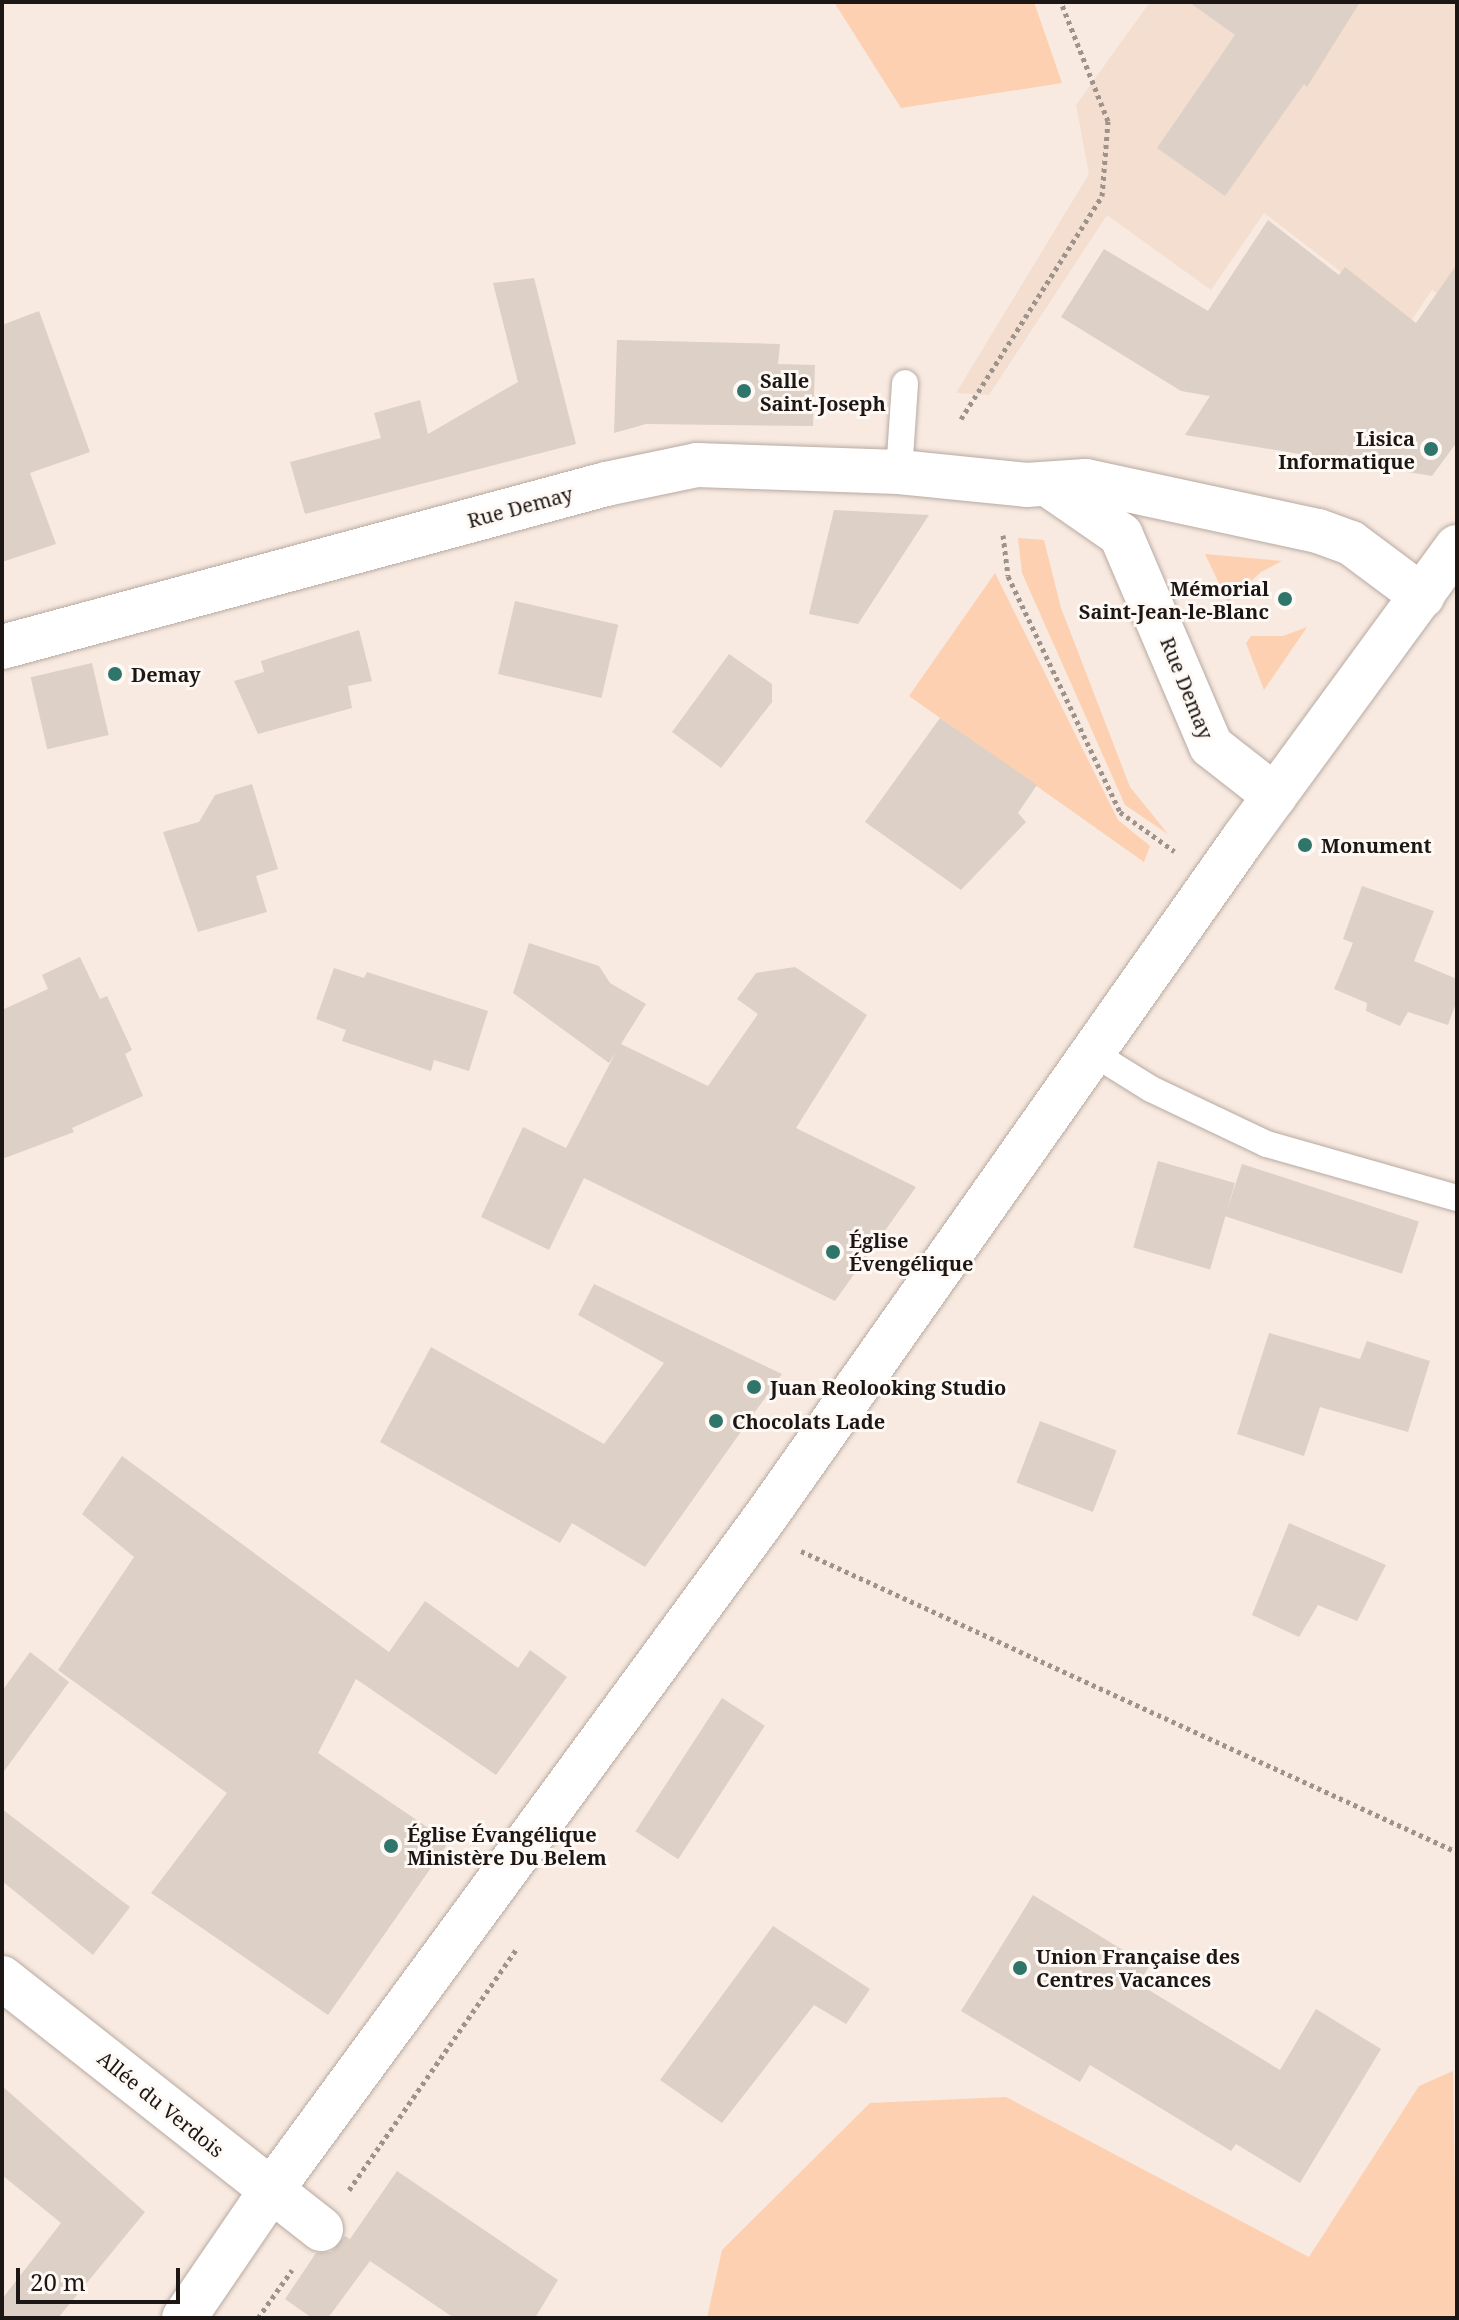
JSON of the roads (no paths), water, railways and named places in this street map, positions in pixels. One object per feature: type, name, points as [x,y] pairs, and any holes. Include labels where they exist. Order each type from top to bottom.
[{"type":"street","name":"Rue Demay","points":[[2,647],[606,484],[697,465],[899,472],[1050,486],[1086,481],[1212,506],[1336,537],[1422,596]]},
{"type":"street","name":"Rue Demay","points":[[1050,486],[1061,498],[1110,524],[1133,554],[1211,746],[1275,796]]},
{"type":"street","name":"Rue Demay","points":[[1133,554],[1139,541],[1173,516],[1212,506]]},
{"type":"street","points":[[184,2318],[270,2192],[766,1516],[1275,796],[1457,547]]},
{"type":"street","name":"Allée du Verdois","points":[[2,1978],[270,2192],[321,2229]]},
{"type":"lane","points":[[899,472],[905,383]]},
{"type":"lane","points":[[1093,1053],[1151,1089],[1267,1144],[1457,1198]]},
{"type":"place","name":"Salle Saint-Joseph","points":[[744,391]]},
{"type":"place","name":"Lisica Informatique","points":[[1431,449]]},
{"type":"place","name":"Mémorial Saint-Jean-le-Blanc","points":[[1285,599]]},
{"type":"place","name":"Demay","points":[[115,674]]},
{"type":"place","name":"Monument","points":[[1305,845]]},
{"type":"place","name":"Église Évengélique","points":[[833,1252]]},
{"type":"place","name":"Juan Reolooking Studio","points":[[754,1387]]},
{"type":"place","name":"Chocolats Lade","points":[[716,1421]]},
{"type":"place","name":"Église Évangélique Ministère Du Belem","points":[[391,1846]]},
{"type":"place","name":"Union Française des Centres Vacances","points":[[1020,1968]]}]
